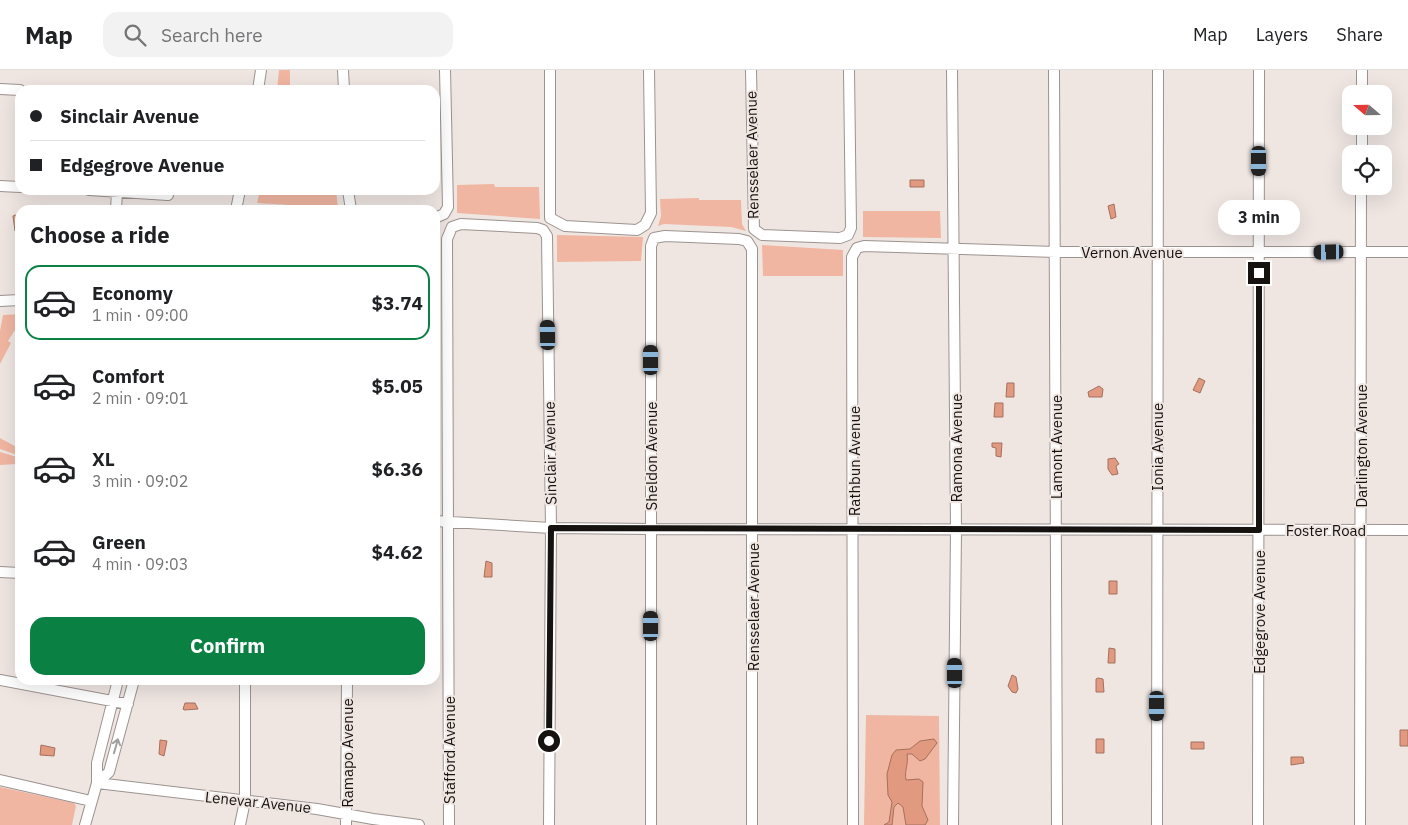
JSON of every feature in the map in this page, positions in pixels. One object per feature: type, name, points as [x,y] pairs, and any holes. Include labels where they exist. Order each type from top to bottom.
[{"type":"street","points":[[259,85],[261,70]]},
{"type":"street","points":[[343,70],[344,85]]},
{"type":"street","points":[[440,215],[448,207],[445,70]]},
{"type":"street","points":[[550,70],[549,214],[552,220],[565,226],[637,230],[646,225],[651,213],[650,70]]},
{"type":"street","name":"Rensselaer Avenue","points":[[751,70],[752,225],[756,232],[762,235],[846,236],[851,228],[850,70]]},
{"type":"street","name":"Ramona Avenue","points":[[952,70],[956,530],[953,825]]},
{"type":"street","name":"Lamont Avenue","points":[[1054,70],[1057,825]]},
{"type":"street","name":"Ionia Avenue","points":[[1157,825],[1158,70]]},
{"type":"street","name":"Edgegrove Avenue","points":[[1258,825],[1259,70]]},
{"type":"street","points":[[1362,70],[1362,85]]},
{"type":"street","points":[[0,89],[15,90]]},
{"type":"street","points":[[0,186],[15,187]]},
{"type":"street","name":"Darlington Avenue","points":[[1360,825],[1361,195]]},
{"type":"street","name":"Stafford Avenue","points":[[449,825],[447,239],[452,227],[459,224],[537,228],[545,232]]},
{"type":"street","name":"Sinclair Avenue","points":[[545,232],[551,528],[549,825]]},
{"type":"street","name":"Rensselaer Avenue","points":[[654,238],[665,236],[739,239],[747,242],[752,249],[752,825]]},
{"type":"street","name":"Sheldon Avenue","points":[[651,825],[651,246],[654,238]]},
{"type":"street","name":"Vernon Avenue","points":[[857,248],[864,246],[1056,252],[1408,252]]},
{"type":"street","name":"Rathbun Avenue","points":[[853,825],[854,530],[852,257],[857,248]]},
{"type":"street","points":[[0,301],[15,300]]},
{"type":"street","name":"Foster Road","points":[[440,521],[551,528],[651,530],[1408,530]]},
{"type":"street","points":[[0,572],[15,573]]},
{"type":"street","points":[[0,680],[15,683]]},
{"type":"street","points":[[25,685],[128,704]]},
{"type":"street","points":[[85,825],[97,783],[97,763],[117,685]]},
{"type":"street","points":[[97,783],[109,772],[133,685]]},
{"type":"street","points":[[240,825],[244,801],[245,685]]},
{"type":"street","name":"Ramapo Avenue","points":[[346,820],[347,685]]},
{"type":"street","points":[[0,780],[91,801]]},
{"type":"street","name":"Lenevar Avenue","points":[[97,783],[317,809],[346,820],[419,825]]},
{"type":"shaded area","points":[[279,70],[290,70],[290,85],[278,85]]},
{"type":"shaded area","points":[[910,180],[924,180],[924,187],[910,187]]},
{"type":"shaded area","points":[[494,184],[495,187],[539,187],[540,219],[457,213],[457,185]]},
{"type":"shaded area","points":[[259,195],[337,195],[338,205],[289,205],[257,203]]},
{"type":"shaded area","points":[[699,198],[699,200],[741,200],[742,224],[746,231],[731,227],[664,224],[658,226],[661,216],[660,199]]},
{"type":"shaded area","points":[[1114,204],[1116,217],[1111,219],[1108,206]]},
{"type":"shaded area","points":[[863,211],[940,211],[941,238],[863,237]]},
{"type":"shaded area","points":[[15,215],[15,231],[13,216]]},
{"type":"shaded area","points":[[557,235],[643,237],[641,261],[557,262]]},
{"type":"shaded area","points":[[762,245],[843,250],[843,276],[763,276]]},
{"type":"shaded area","points":[[15,314],[15,330],[8,341],[11,343],[0,364],[0,331],[3,315]]},
{"type":"shaded area","points":[[1199,378],[1205,381],[1200,393],[1193,390]]},
{"type":"shaded area","points":[[1007,383],[1014,383],[1014,397],[1006,397]]},
{"type":"shaded area","points":[[1099,386],[1103,389],[1102,397],[1089,397],[1088,392]]},
{"type":"shaded area","points":[[995,403],[1003,403],[1003,417],[994,417]]},
{"type":"shaded area","points":[[0,438],[15,446],[15,454],[0,449]]},
{"type":"shaded area","points":[[992,443],[1002,443],[1001,457],[996,456],[996,448],[992,447]]},
{"type":"shaded area","points":[[0,452],[15,456],[15,464],[0,465]]},
{"type":"shaded area","points":[[1115,458],[1119,464],[1116,466],[1118,474],[1112,475],[1108,469],[1108,459]]},
{"type":"shaded area","points":[[486,561],[492,563],[492,577],[484,577]]},
{"type":"shaded area","points":[[1109,581],[1117,581],[1117,594],[1109,594]]},
{"type":"shaded area","points":[[1109,648],[1115,649],[1115,663],[1108,663]]},
{"type":"shaded area","points":[[1012,675],[1016,677],[1018,689],[1016,693],[1012,692],[1008,686]]},
{"type":"shaded area","points":[[1096,679],[1103,679],[1104,692],[1096,692]]},
{"type":"shaded area","points":[[185,703],[195,703],[198,709],[184,710]]},
{"type":"shaded area","points":[[866,715],[939,716],[940,825],[864,825]]},
{"type":"shaded area","points":[[1400,730],[1408,730],[1408,746],[1400,746]]},
{"type":"shaded area","points":[[934,739],[937,743],[925,759],[920,761],[912,754],[907,754],[906,780],[919,779],[923,782],[922,806],[928,820],[925,825],[906,825],[903,807],[898,803],[894,807],[892,825],[884,825],[889,822],[892,802],[888,795],[887,774],[892,755],[896,750],[910,749],[920,741]]},
{"type":"shaded area","points":[[1096,739],[1104,739],[1104,753],[1096,753]]},
{"type":"shaded area","points":[[160,740],[167,741],[164,756],[159,754]]},
{"type":"shaded area","points":[[1191,742],[1204,742],[1204,749],[1191,749]]},
{"type":"shaded area","points":[[41,745],[55,748],[54,756],[40,755]]},
{"type":"shaded area","points":[[1291,757],[1303,757],[1304,763],[1291,765]]},
{"type":"shaded area","points":[[0,787],[74,803],[76,806],[72,825],[0,825]]},
{"type":"route","points":[[549,741],[551,528],[651,530],[1259,530],[1259,273]]}]
